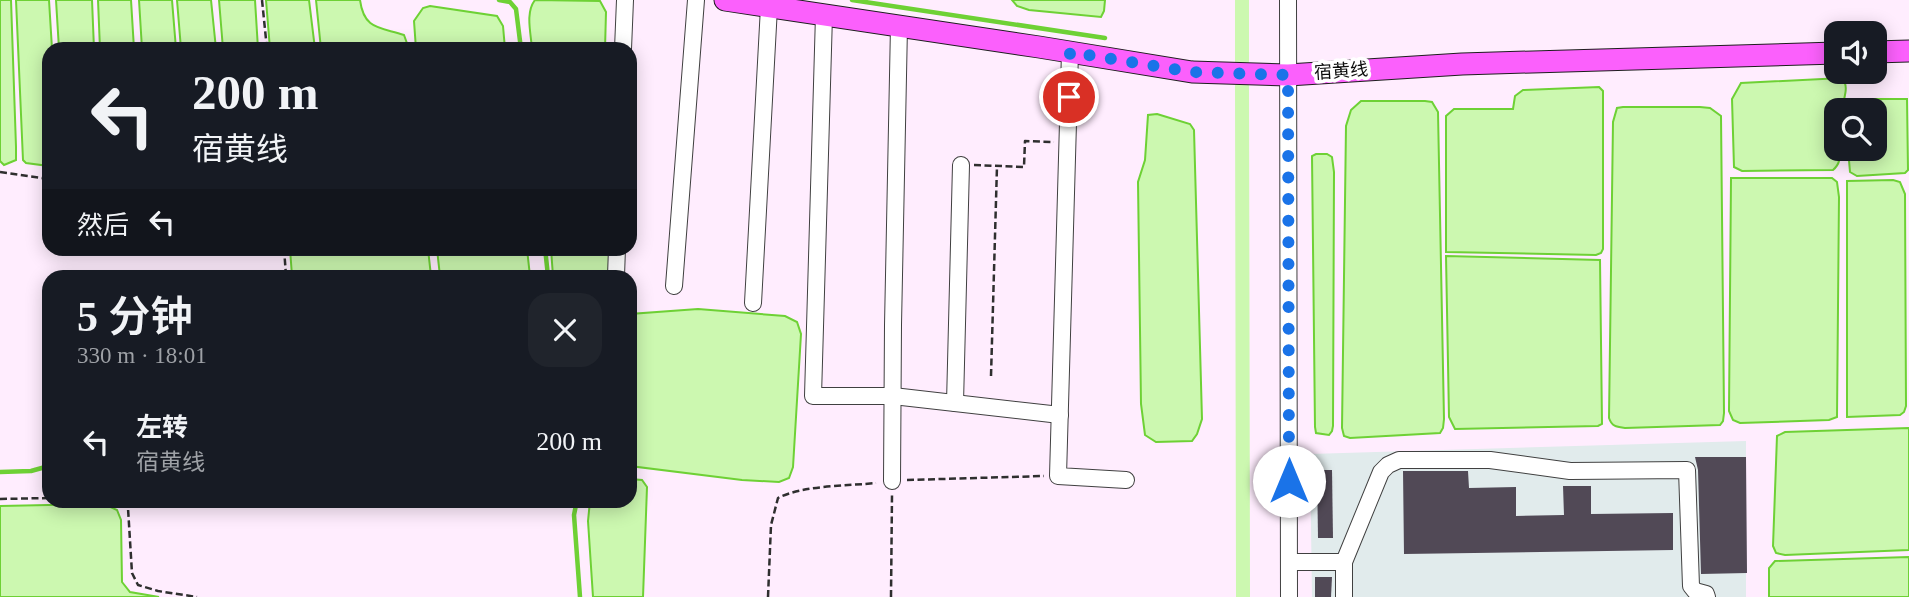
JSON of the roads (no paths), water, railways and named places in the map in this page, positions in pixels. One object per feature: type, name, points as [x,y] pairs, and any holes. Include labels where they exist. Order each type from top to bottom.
[{"type":"main road","name":"宿黄线","points":[[725,0],[1192,72],[1288,75],[1462,64],[1824,53]]},
{"type":"main road","points":[[1887,52],[1909,51]]},
{"type":"street","points":[[623,42],[625,0]]},
{"type":"street","points":[[674,286],[696,0]]},
{"type":"street","points":[[1288,0],[1289,597]]},
{"type":"street","points":[[753,303],[769,7]]},
{"type":"street","points":[[824,15],[813,396],[893,396],[1060,415]]},
{"type":"street","points":[[892,481],[899,26]]},
{"type":"street","points":[[1070,52],[1058,476],[1126,481]]},
{"type":"street","points":[[955,403],[961,165]]},
{"type":"street","points":[[1344,597],[1344,562],[1381,472],[1394,461],[1490,460],[1570,471],[1685,470],[1689,474],[1691,586],[1707,597]]},
{"type":"street","points":[[1289,562],[1344,562]]},
{"type":"waterway","points":[[499,0],[510,2],[516,9],[520,42]]},
{"type":"waterway","points":[[852,0],[1105,38]]},
{"type":"waterway","points":[[1242,0],[1242,61]]},
{"type":"waterway","points":[[1242,86],[1243,597]]},
{"type":"waterway","points":[[546,256],[547,270]]},
{"type":"waterway","points":[[0,472],[42,468]]},
{"type":"waterway","points":[[575,508],[580,597]]}]
